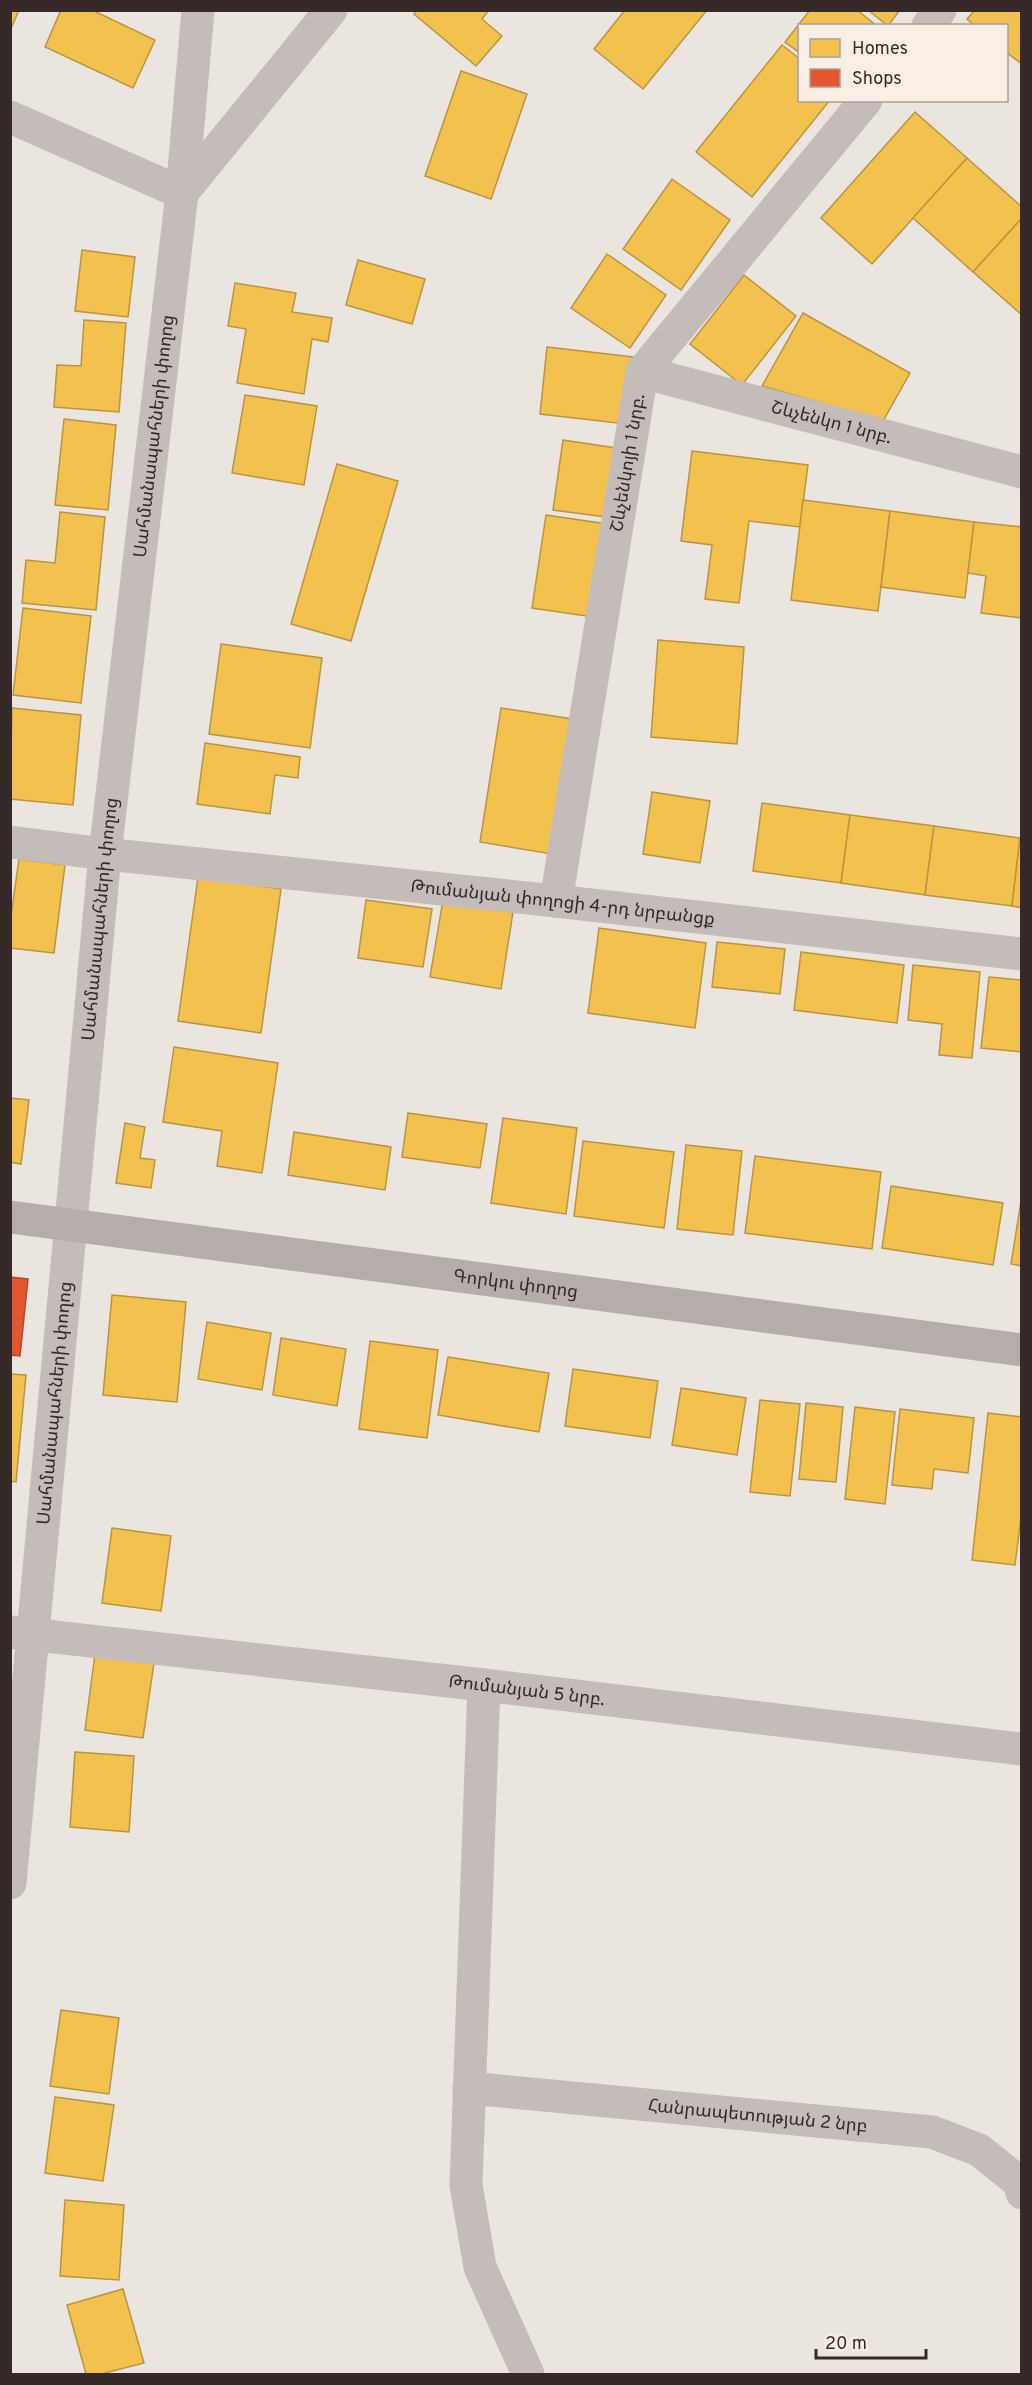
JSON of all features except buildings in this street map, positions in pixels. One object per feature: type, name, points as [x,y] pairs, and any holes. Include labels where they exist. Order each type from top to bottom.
[{"type":"street","name":"Սահմանապահների փողոց","points":[[10,1883],[21,1634],[72,1225],[105,854],[182,193],[198,10]]},
{"type":"street","points":[[10,117],[182,193],[331,10]]},
{"type":"street","points":[[930,24],[940,10]]},
{"type":"street","name":"Շևչենկոյի 1 նրբ.","points":[[556,901],[642,372],[864,102]]},
{"type":"street","name":"Շևչենկո 1 նրբ.","points":[[642,372],[1022,472]]},
{"type":"street","name":"Թումանյան փողոցի 4-րդ նրբանցք","points":[[10,842],[1022,954]]},
{"type":"street","name":"Գորկու փողոց","points":[[10,1217],[1022,1350]]},
{"type":"street","name":"Թումանյան 5 նրբ.","points":[[21,1634],[484,1685],[1022,1749]]},
{"type":"street","points":[[484,1685],[466,2185],[480,2267],[528,2374]]},
{"type":"street","name":"Հանրապետության 2 նրբ","points":[[469,2088],[932,2132],[979,2150],[1019,2182],[1022,2193]]}]
